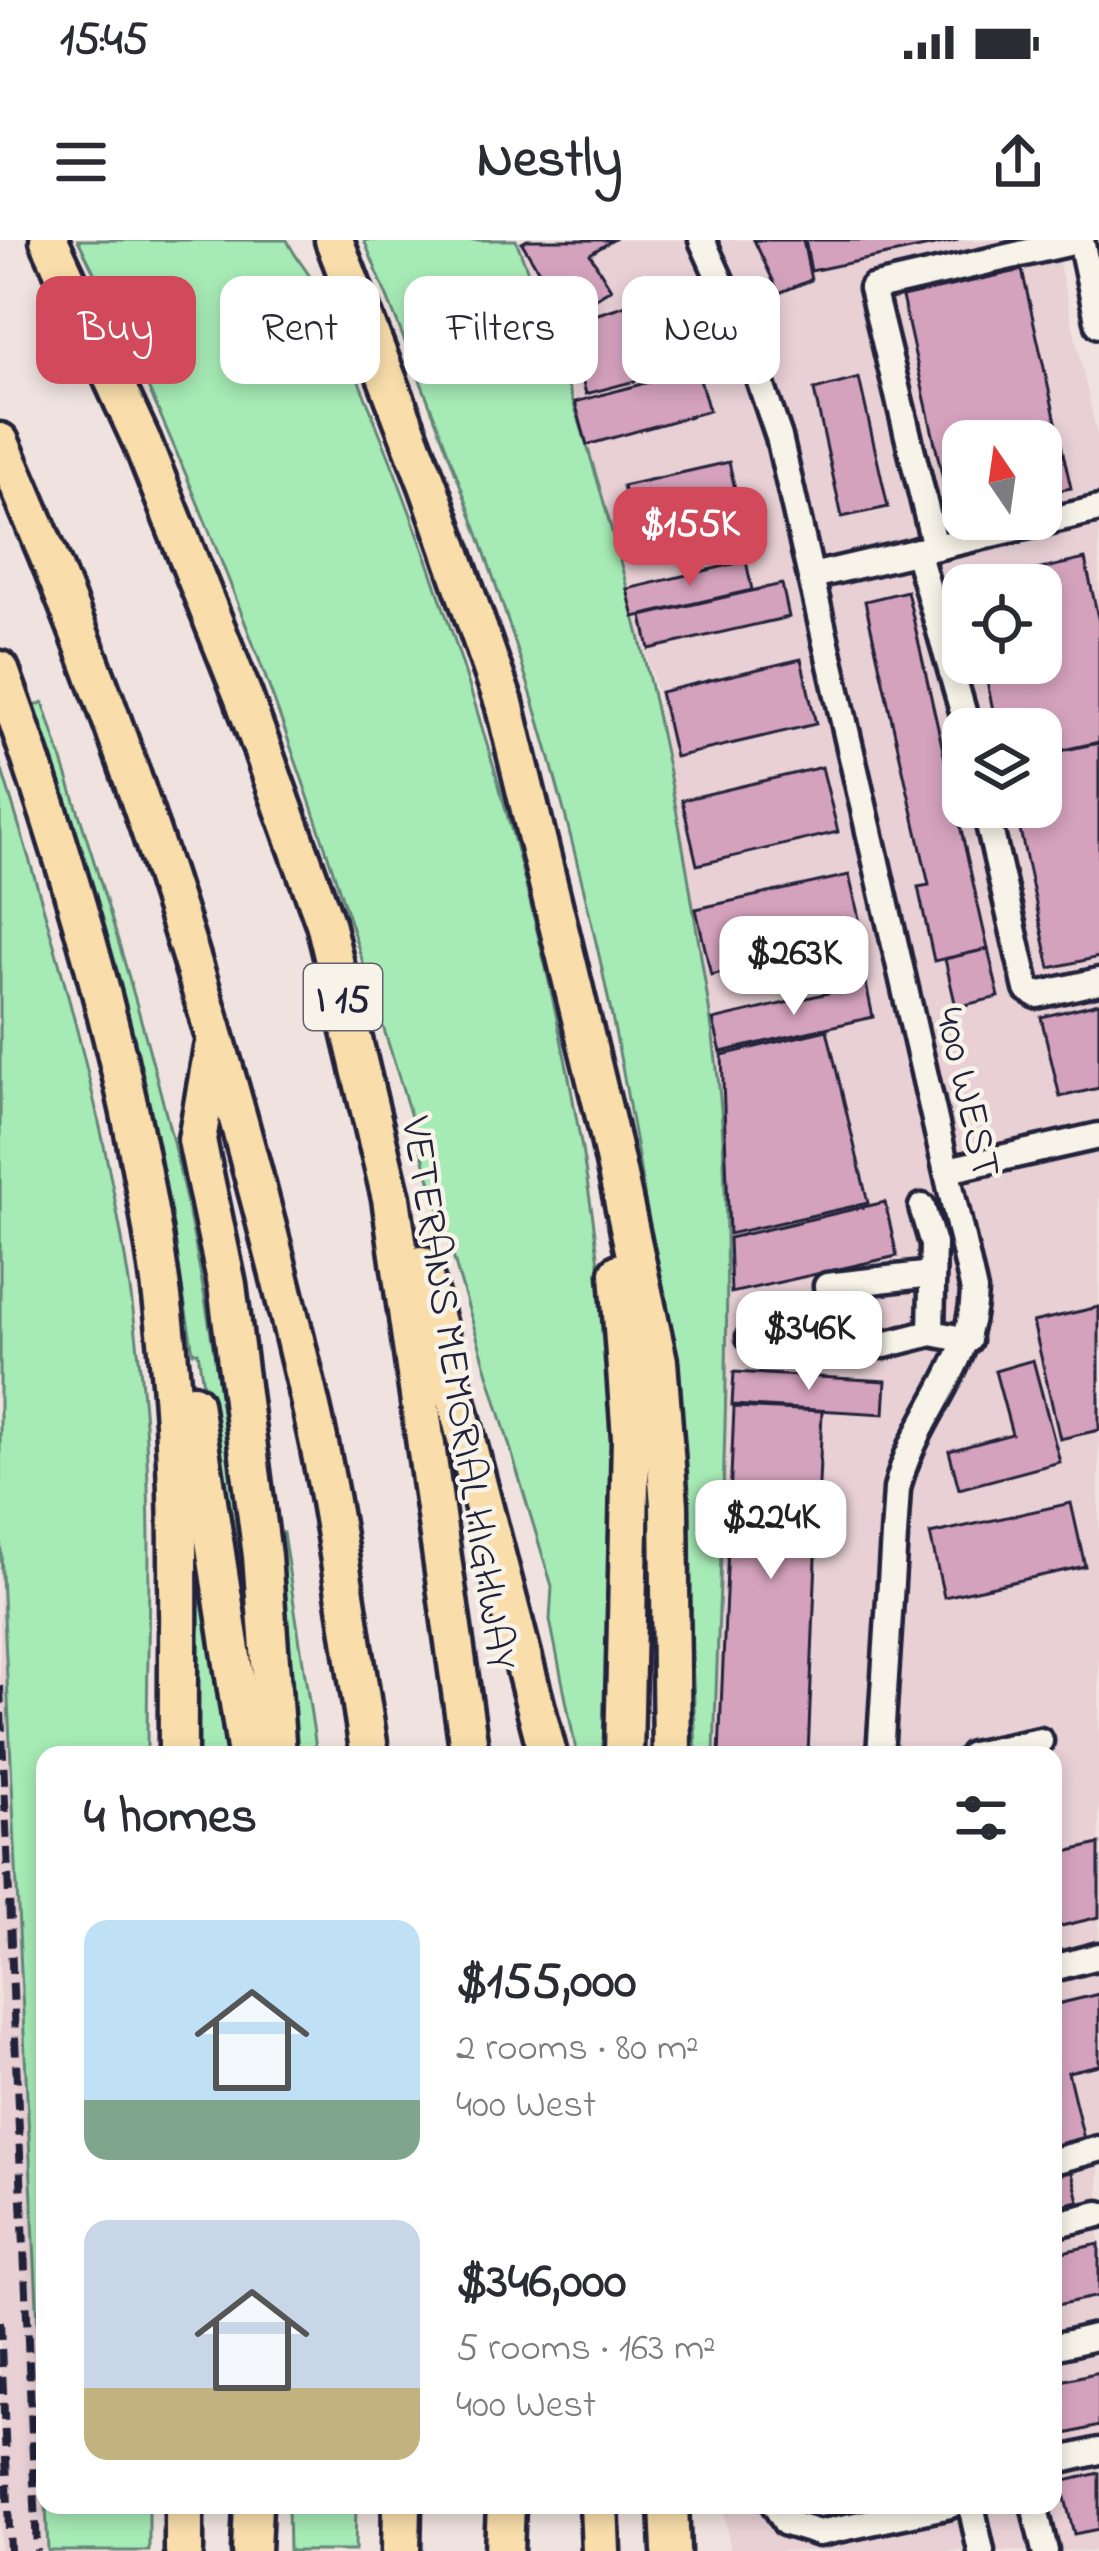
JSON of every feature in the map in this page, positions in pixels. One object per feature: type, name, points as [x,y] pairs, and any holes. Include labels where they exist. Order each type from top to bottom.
[{"type":"highway","name":"VETERANS MEMORIAL HIGHWAY","points":[[49,240],[142,442],[244,696],[325,923],[391,1198],[469,1746]]},
{"type":"highway","points":[[334,240],[429,488],[504,704],[607,1125],[658,1361],[669,1505],[672,1746]]},
{"type":"highway","points":[[5,454],[132,764],[216,1033],[314,1420],[368,1746]]},
{"type":"highway","points":[[0,670],[31,760],[109,1036],[190,1385],[246,1746]]},
{"type":"highway","points":[[325,923],[473,1449],[546,1746]]},
{"type":"highway","points":[[216,1033],[197,1141],[227,1285],[242,1398],[262,1556],[276,1746]]},
{"type":"highway","points":[[607,1125],[631,1438],[624,1746]]},
{"type":"highway","points":[[147,1201],[171,1372],[178,1746]]},
{"type":"highway","points":[[184,2514],[184,2551]]},
{"type":"highway","points":[[251,2551],[253,2514]]},
{"type":"highway","points":[[401,2551],[402,2514]]},
{"type":"highway","points":[[504,2551],[506,2514]]},
{"type":"highway","points":[[601,2514],[602,2551]]},
{"type":"highway","points":[[669,2514],[671,2551]]},
{"type":"street","name":"400 WEST","points":[[702,240],[766,392],[974,1292],[968,1340],[908,1455],[897,1489],[881,1746]]},
{"type":"street","points":[[963,708],[872,288],[1081,240],[1094,276],[1099,325]]},
{"type":"street","points":[[812,576],[1099,509]]},
{"type":"street","points":[[990,828],[1027,989],[1037,995],[1099,981]]},
{"type":"street","points":[[948,1170],[1099,1136]]},
{"type":"street","points":[[922,1207],[933,1244],[931,1333]]},
{"type":"street","points":[[833,1342],[827,1286],[932,1274]]},
{"type":"street","points":[[750,1337],[884,1345],[931,1333],[968,1340]]},
{"type":"street","points":[[1016,1746],[1040,1741]]},
{"type":"street","points":[[1062,1966],[1099,1956]]},
{"type":"street","points":[[1062,2159],[1099,2149]]},
{"type":"street","points":[[1062,2223],[1099,2215]]},
{"type":"street","points":[[1062,2345],[1099,2336]]},
{"type":"street","points":[[1062,2460],[1099,2450]]},
{"type":"street","points":[[780,2514],[786,2524],[819,2533],[908,2514]]},
{"type":"street","points":[[973,2514],[982,2551]]},
{"type":"street","points":[[1036,2514],[1045,2551]]},
{"type":"shaded area","points":[[516,240],[1054,240],[1099,444],[1099,2551],[730,2551],[724,2514],[1062,2514],[1062,1746],[714,1746],[727,1367],[723,1135],[715,1047],[657,693],[571,384],[598,384],[598,276],[530,276]]},
{"type":"shaded area","points":[[0,1537],[36,2238],[36,2514],[47,2514],[48,2551],[0,2551]]},
{"type":"green space","points":[[78,240],[287,240],[309,276],[220,276],[220,384],[359,384],[420,540],[500,787],[533,913],[585,1166],[603,1293],[612,1408],[610,1746],[575,1746],[550,1620],[552,1586],[344,902],[224,566],[146,384],[196,384],[196,276],[95,276]]},
{"type":"green space","points":[[364,240],[516,240],[529,276],[404,276],[404,340]]},
{"type":"green space","points":[[421,384],[567,384],[623,572],[663,741],[694,913],[723,1138],[726,1370],[714,1746],[696,1746],[681,1492],[667,1361],[629,1102],[603,973],[538,717]]},
{"type":"green space","points":[[43,702],[128,973],[188,1210],[225,1429],[254,1723],[198,1352],[193,1352],[163,1177],[32,708]]},
{"type":"green space","points":[[0,764],[70,1002],[108,1164],[135,1327],[148,1496],[147,1746],[36,1746],[36,2283],[0,1533]]},
{"type":"green space","points":[[283,1533],[316,1746],[293,1746],[278,1534]]},
{"type":"green space","points":[[198,1592],[202,1593],[225,1746],[198,1746]]},
{"type":"green space","points":[[46,2514],[149,2514],[149,2551],[48,2551]]},
{"type":"green space","points":[[288,2514],[356,2514],[355,2551],[289,2551]]},
{"type":"building","points":[[613,240],[590,254],[611,289],[598,297],[598,276],[542,276],[522,243]]},
{"type":"building","points":[[754,240],[803,240],[811,280],[780,293],[780,276],[771,276]]},
{"type":"building","points":[[805,240],[958,240],[811,271]]},
{"type":"building","points":[[1022,270],[1056,420],[942,420],[942,475],[902,297]]},
{"type":"building","points":[[622,306],[624,384],[586,394],[583,384],[598,384],[598,314]]},
{"type":"building","points":[[859,378],[888,507],[842,517],[814,390]]},
{"type":"building","points":[[642,384],[701,384],[709,411],[587,445],[575,402]]},
{"type":"building","points":[[1062,448],[1071,488],[1062,490]]},
{"type":"building","points":[[729,462],[739,507],[634,531],[623,486]]},
{"type":"building","points":[[1085,559],[1099,622],[1099,742],[1062,750],[1062,708],[993,708],[987,684],[1062,684],[1062,564]]},
{"type":"building","points":[[746,561],[752,590],[634,617],[627,589]]},
{"type":"building","points":[[782,584],[789,617],[649,649],[642,616]]},
{"type":"building","points":[[907,591],[942,746],[942,828],[961,828],[988,949],[934,961],[918,887],[929,885],[865,601]]},
{"type":"building","points":[[801,659],[816,724],[675,757],[660,692]]},
{"type":"building","points":[[1099,743],[1099,957],[1050,968],[1020,828],[1062,828],[1062,751]]},
{"type":"building","points":[[822,767],[838,832],[697,865],[682,800]]},
{"type":"building","points":[[849,875],[864,940],[711,975],[696,909]]},
{"type":"building","points":[[988,949],[999,997],[956,1007],[945,959]]},
{"type":"building","points":[[866,984],[873,1017],[721,1052],[713,1020]]},
{"type":"building","points":[[1099,1003],[1099,1088],[1060,1097],[1041,1017]]},
{"type":"building","points":[[827,1030],[868,1203],[729,1234],[722,1055]]},
{"type":"building","points":[[885,1202],[897,1256],[731,1293],[729,1238]]},
{"type":"building","points":[[1099,1307],[1099,1430],[1060,1439],[1033,1322]]},
{"type":"building","points":[[1033,1360],[1060,1462],[959,1489],[949,1451],[1012,1434],[995,1371]]},
{"type":"building","points":[[734,1372],[886,1381],[884,1414],[732,1405]]},
{"type":"building","points":[[734,1407],[822,1411],[808,1746],[719,1746]]},
{"type":"building","points":[[1071,1503],[1085,1566],[944,1597],[930,1534]]},
{"type":"building","points":[[1099,1844],[1099,1917],[1062,1926],[1062,1853]]},
{"type":"building","points":[[1099,1994],[1099,2065],[1068,2072],[1084,2139],[1062,2144],[1062,2003]]},
{"type":"building","points":[[1071,2169],[1079,2201],[1062,2205],[1062,2171]]},
{"type":"building","points":[[1099,2244],[1099,2296],[1062,2304],[1062,2252]]},
{"type":"building","points":[[1099,2372],[1099,2426],[1062,2435],[1062,2381]]},
{"type":"building","points":[[1099,2473],[1099,2529],[1074,2534],[1062,2482]]},
{"type":"railway","points":[[0,1686],[37,2551]]},
{"type":"railway","points":[[0,2322],[10,2551]]}]
